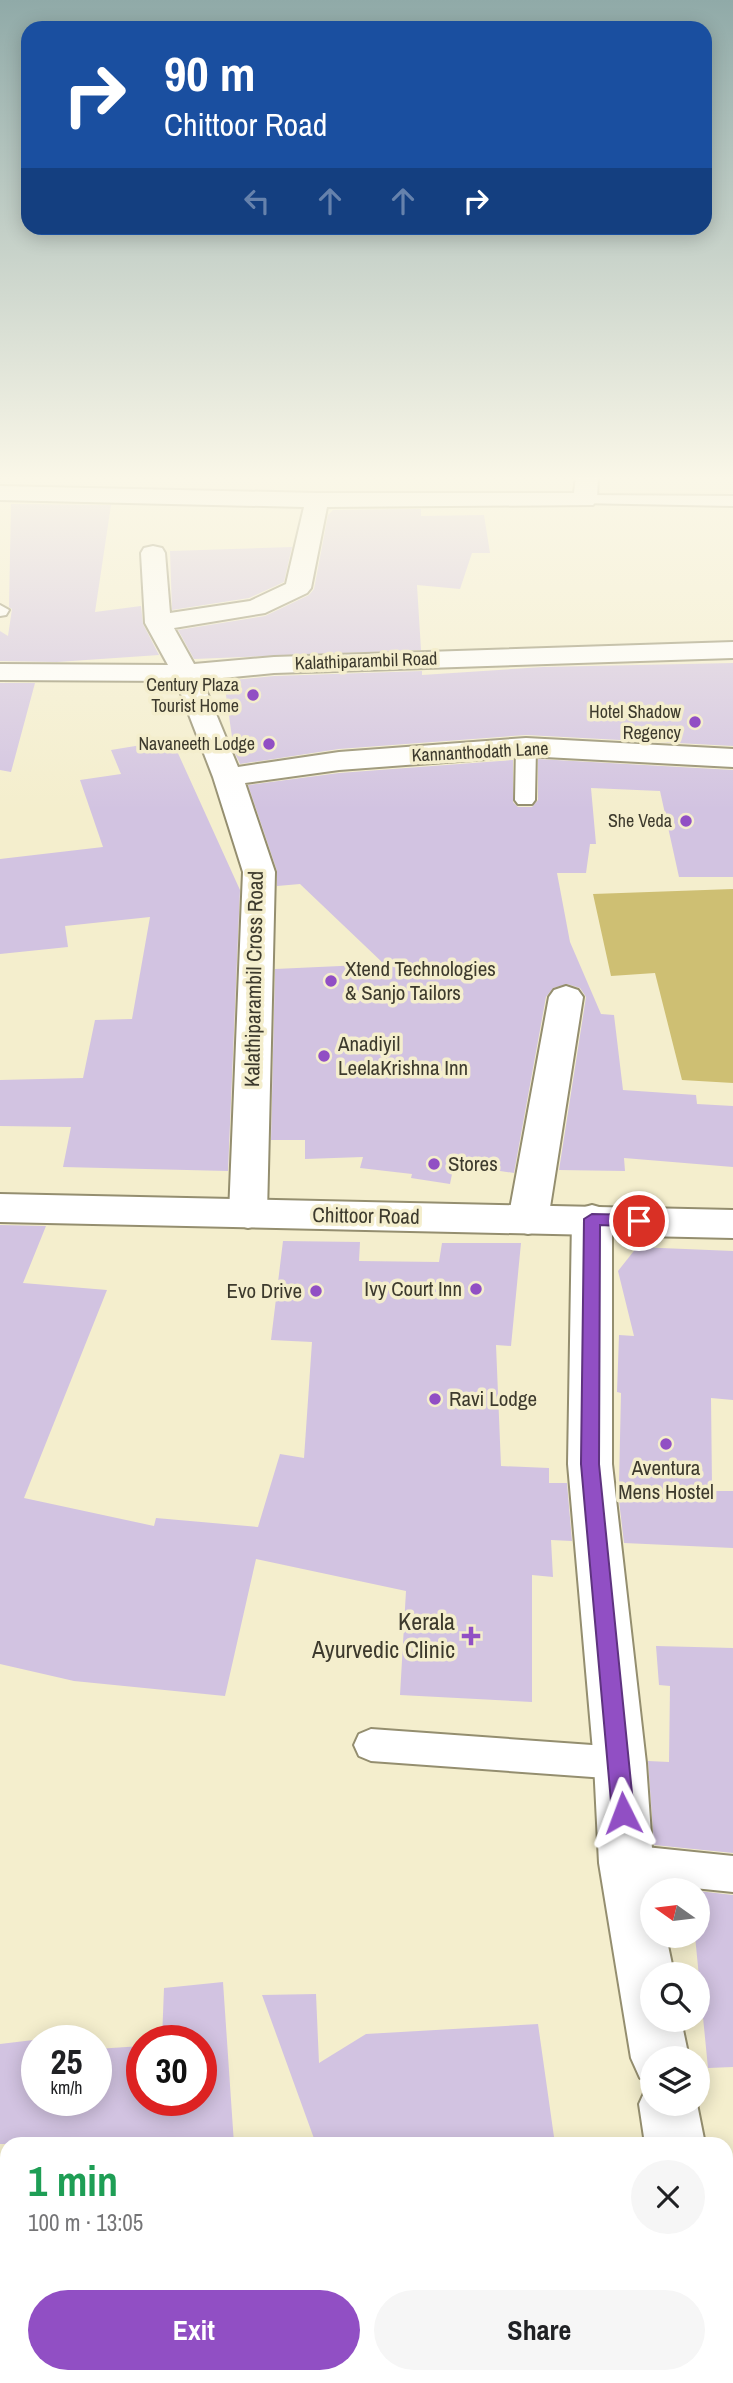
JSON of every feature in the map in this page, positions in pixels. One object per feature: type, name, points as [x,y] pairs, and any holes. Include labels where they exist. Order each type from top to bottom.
[{"type":"street","points":[[156,588],[158,623],[256,608],[298,588]]},
{"type":"street","name":"Kalathiparambil Cross Road","points":[[158,623],[186,673],[228,777],[259,872],[248,1214]]},
{"type":"street","name":"Kalathiparambil Road","points":[[0,672],[186,673],[274,665],[631,651],[733,650]]},
{"type":"street","name":"Kannanthodath Lane","points":[[228,777],[339,761],[526,747],[733,758]]},
{"type":"street","points":[[528,1220],[566,997]]},
{"type":"street","name":"Chittoor Road","points":[[0,1208],[733,1224]]},
{"type":"street","points":[[592,1219],[590,1464],[620,1763],[626,1863],[643,1962]]},
{"type":"street","points":[[670,2116],[674,2137]]},
{"type":"lane","points":[[525,800],[526,747]]},
{"type":"lane","points":[[371,1745],[620,1763]]},
{"type":"lane","points":[[626,1863],[733,1874]]},
{"type":"shaded area","points":[[733,889],[733,1083],[682,1080],[655,973],[611,976],[593,894]]},
{"type":"building","points":[[9,588],[99,588],[95,612],[141,606],[143,624],[159,655],[57,662],[0,661],[0,631],[8,636],[12,609],[9,607]]},
{"type":"building","points":[[171,588],[270,588],[249,598],[172,610]]},
{"type":"building","points":[[417,588],[421,650],[194,659],[178,630],[265,616],[309,595],[314,589]]},
{"type":"building","points":[[733,663],[733,746],[526,735],[339,749],[240,764],[234,751],[224,681],[274,676],[422,671],[422,675],[543,667]]},
{"type":"building","points":[[0,683],[35,683],[11,772],[0,770]]},
{"type":"building","points":[[172,740],[240,890],[228,1171],[63,1167],[71,1127],[0,1126],[0,1080],[83,1078],[95,1020],[132,1019],[150,917],[65,926],[68,947],[0,954],[0,859],[103,847],[80,780],[121,774],[111,750]]},
{"type":"building","points":[[538,759],[733,770],[733,877],[679,877],[660,791],[591,788],[596,844],[590,844],[586,873],[557,873],[570,942],[601,1014],[614,1015],[623,1090],[696,1095],[697,1104],[733,1106],[733,1167],[624,1158],[625,1171],[559,1170],[586,997],[580,988],[567,984],[553,988],[546,997],[514,1173],[454,1164],[450,1184],[411,1178],[412,1174],[360,1168],[363,1157],[305,1159],[305,1140],[271,1140],[275,969],[384,964],[300,884],[277,886],[277,871],[248,785],[339,773],[513,760],[513,802],[518,807],[532,807],[538,800]]},
{"type":"building","points":[[0,1225],[46,1226],[23,1283],[107,1290],[24,1498],[154,1526],[156,1518],[258,1527],[280,1454],[304,1458],[312,1342],[271,1340],[283,1241],[360,1242],[359,1261],[439,1262],[442,1243],[521,1243],[511,1346],[496,1345],[501,1466],[549,1468],[549,1483],[567,1483],[572,1541],[551,1540],[553,1577],[532,1575],[532,1702],[400,1695],[406,1591],[256,1559],[225,1696],[74,1681],[0,1664]]},
{"type":"building","points":[[637,1247],[733,1251],[733,1400],[711,1398],[712,1486],[716,1487],[716,1491],[733,1491],[733,1548],[624,1543],[617,1484],[621,1393],[617,1392],[619,1335],[634,1336],[618,1271]]},
{"type":"building","points":[[656,1646],[733,1648],[733,1853],[654,1845],[648,1761],[669,1762],[670,1686],[659,1685]]},
{"type":"building","points":[[710,1892],[733,1895],[733,2067],[710,2068],[710,2046],[706,2046],[704,2032],[710,2032],[710,1962],[698,1962],[696,1948],[710,1948]]},
{"type":"building","points":[[223,1982],[234,2137],[0,2137],[0,2044],[21,2041],[21,2116],[112,2116],[112,2048],[126,2047],[126,2116],[217,2116],[217,2025],[163,2025],[164,1988]]},
{"type":"building","points":[[316,1994],[319,2063],[366,2034],[538,2024],[554,2137],[313,2137],[262,1995]]},
{"type":"place","name":"Century Plaza Tourist Home","points":[[253,695]]},
{"type":"place","name":"Hotel Shadow Regency","points":[[695,722]]},
{"type":"place","name":"Navaneeth Lodge","points":[[269,744]]},
{"type":"place","name":"She Veda","points":[[686,821]]},
{"type":"place","name":"Xtend Technologies & Sanjo Tailors","points":[[331,981]]},
{"type":"place","name":"Anadiyil LeelaKrishna Inn","points":[[324,1056]]},
{"type":"place","name":"Stores","points":[[434,1164]]},
{"type":"place","name":"Ivy Court Inn","points":[[476,1289]]},
{"type":"place","name":"Evo Drive","points":[[316,1291]]},
{"type":"place","name":"Ravi Lodge","points":[[435,1399]]},
{"type":"place","name":"Aventura Mens Hostel","points":[[666,1444]]},
{"type":"place","name":"Kerala Ayurvedic Clinic","points":[[471,1636]]},
{"type":"route","points":[[623,1813],[590,1464],[592,1219],[639,1221]]}]
